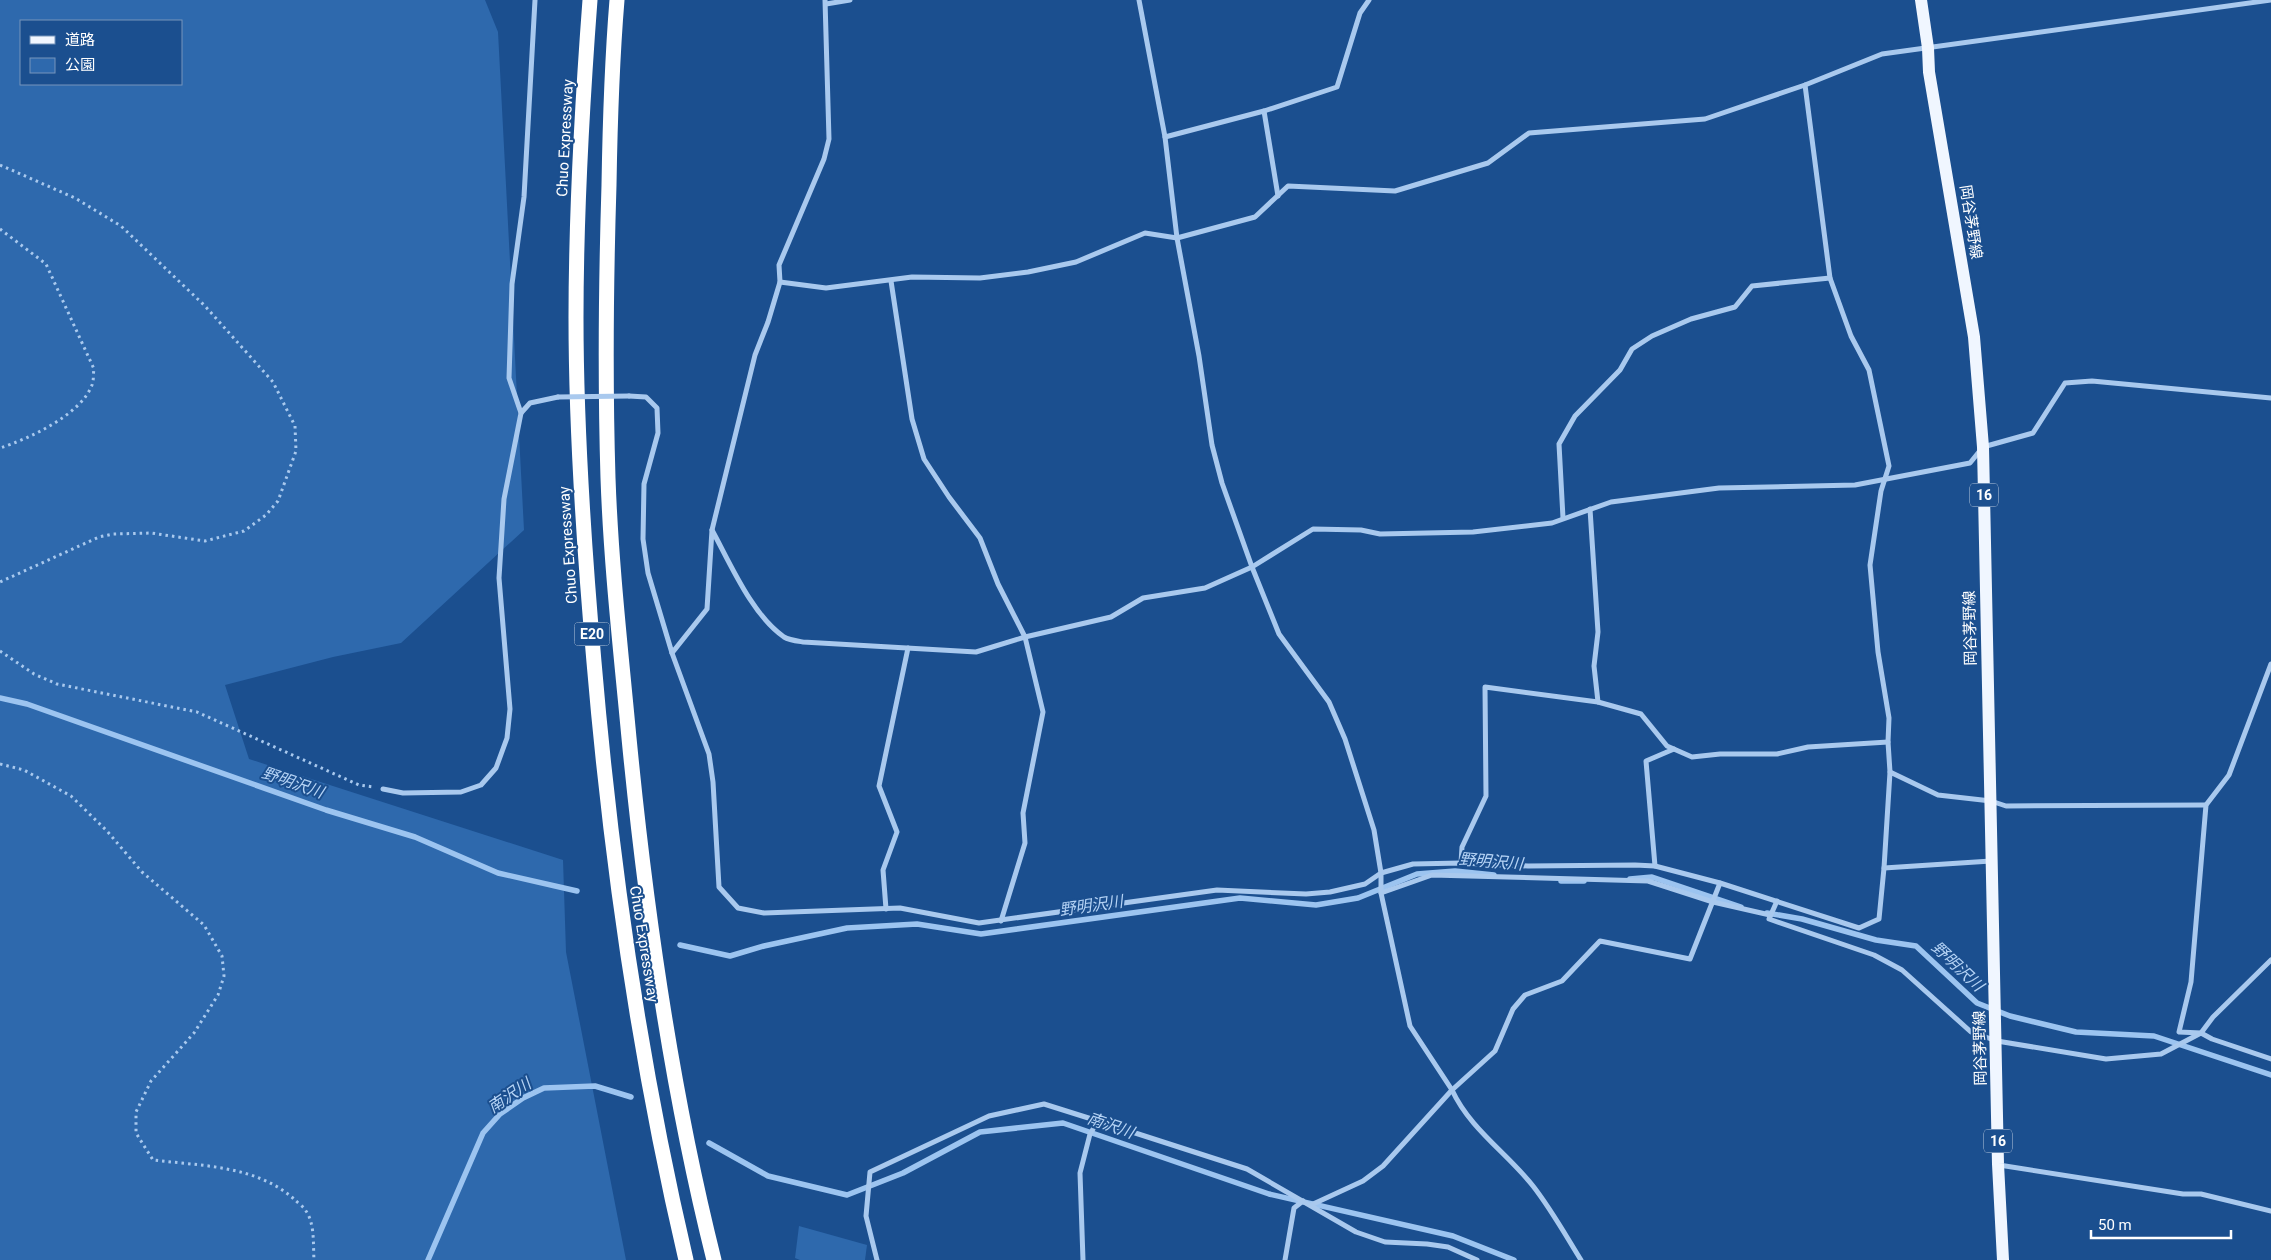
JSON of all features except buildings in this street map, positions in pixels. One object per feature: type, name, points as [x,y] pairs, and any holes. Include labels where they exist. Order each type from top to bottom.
[{"type":"highway","name":"Chuo Expressway","points":[[590,0],[582,147],[576,318],[581,481],[590,621],[602,760],[620,910],[663,1157],[686,1260]]},
{"type":"highway","name":"Chuo Expressway","points":[[617,0],[610,142],[605,318],[608,481],[619,636],[636,806],[669,1045],[688,1145],[714,1260]]},
{"type":"main road","name":"岡谷茅野線","points":[[1921,0],[1928,48],[1929,72],[1974,337],[1983,447],[1998,1164],[2003,1260]]},
{"type":"street","points":[[521,414],[509,378],[512,284],[524,197],[535,0]]},
{"type":"street","points":[[672,653],[707,609],[712,530],[755,355],[768,322],[780,282],[779,265],[824,159],[829,139],[825,2],[850,0]]},
{"type":"street","points":[[1139,0],[1165,136],[1177,238],[1199,356],[1212,445],[1222,483],[1252,567],[1279,634],[1329,702],[1362,788],[1374,830],[1381,874],[1381,893],[1410,1026],[1457,1100],[1488,1140],[1533,1186],[1581,1260]]},
{"type":"street","points":[[1165,136],[1264,111],[1337,87],[1360,14],[1369,0]]},
{"type":"street","points":[[780,282],[826,288],[912,278],[980,278],[1028,272],[1076,262],[1145,233],[1177,238],[1255,218],[1288,186],[1395,191],[1488,163],[1529,132],[1705,119],[1805,86],[1882,54],[2142,16],[2271,0]]},
{"type":"street","points":[[383,789],[403,793],[461,792],[481,785],[496,768],[507,738],[510,709],[499,578],[504,499],[521,414],[530,403],[558,397],[646,396],[657,408],[658,433],[644,484],[643,539],[648,573],[672,653],[709,754],[713,782],[719,887],[738,908],[764,913],[900,908],[979,923],[1217,890],[1306,894],[1330,892],[1365,884],[1381,874],[1413,864],[1461,863],[1528,866],[1655,866],[1720,883],[1859,928],[1879,919],[1890,772],[1889,718],[1878,652],[1870,565],[1884,478],[1889,466],[1869,370],[1851,336],[1830,278],[1805,86]]},
{"type":"street","points":[[1264,111],[1278,196]]},
{"type":"street","points":[[1563,518],[1560,444],[1575,416],[1620,370],[1632,350],[1652,336],[1691,319],[1735,307],[1752,286],[1830,278]]},
{"type":"street","points":[[891,281],[912,419],[924,459],[980,538],[998,584],[1025,636],[1043,712],[1023,813],[1025,843],[1000,921]]},
{"type":"street","points":[[712,530],[747,593],[766,620],[785,638],[803,642],[976,652],[1025,636],[1111,616],[1142,598],[1205,588],[1252,567],[1313,529],[1361,530],[1380,534],[1473,532],[1552,523],[1611,502],[1719,488],[1855,485],[1970,463],[1983,447],[2033,433],[2065,383],[2092,381],[2271,398]]},
{"type":"street","points":[[1590,509],[1598,632],[1594,666],[1598,702]]},
{"type":"street","points":[[886,909],[883,870],[897,832],[879,786],[908,648]]},
{"type":"street","points":[[2271,664],[2229,775],[2206,805],[2191,982],[2179,1032],[2201,1034],[2271,1059]]},
{"type":"street","points":[[1461,863],[1462,847],[1486,796],[1485,687],[1598,702],[1641,714],[1667,746],[1692,757],[1720,754],[1777,754],[1808,748],[1888,742]]},
{"type":"street","points":[[1655,866],[1646,761],[1674,749]]},
{"type":"street","points":[[1890,772],[1938,795],[1991,801],[2006,806],[2206,805]]},
{"type":"street","points":[[1884,868],[1992,861]]},
{"type":"street","points":[[1381,893],[1432,875],[1648,881],[1713,902],[1770,915]]},
{"type":"street","points":[[1311,1205],[1363,1181],[1383,1166],[1452,1090],[1495,1051],[1513,1009],[1525,995],[1562,981],[1600,941],[1690,959],[1720,883]]},
{"type":"street","points":[[1777,901],[1769,919],[1874,955],[1902,970],[1971,1032],[1996,1041],[2106,1059],[2162,1054],[2201,1034],[2212,1017],[2271,960]]},
{"type":"street","points":[[877,1260],[866,1216],[870,1172],[989,1116],[1044,1104],[1247,1169],[1356,1232],[1385,1242],[1448,1247],[1477,1260]]},
{"type":"street","points":[[1083,1260],[1080,1174],[1090,1134],[1098,1122]]},
{"type":"street","points":[[1998,1164],[2184,1194],[2201,1194],[2271,1211]]},
{"type":"street","points":[[1285,1260],[1294,1208],[1303,1201]]},
{"type":"path","points":[[0,165],[75,198],[121,226],[152,254],[205,306],[273,382],[295,426],[296,451],[278,501],[266,515],[244,531],[205,541],[151,533],[113,534],[98,537],[0,582]]},
{"type":"path","points":[[0,228],[46,264],[94,369],[92,385],[83,400],[58,422],[26,440],[0,448]]},
{"type":"path","points":[[0,651],[34,674],[57,684],[197,712],[359,785],[383,789]]},
{"type":"path","points":[[0,764],[24,770],[71,796],[107,831],[142,872],[204,924],[222,956],[224,976],[218,995],[194,1033],[151,1081],[136,1112],[136,1133],[153,1160],[241,1172],[263,1178],[286,1192],[306,1210],[312,1226],[314,1260]]},
{"type":"green space","points":[[0,0],[485,0],[498,32],[524,530],[401,643],[333,657],[225,685],[249,759],[563,860],[566,952],[626,1260],[0,1260]]},
{"type":"green space","points":[[799,1226],[867,1245],[865,1260],[800,1260],[795,1258]]},
{"type":"waterway","name":"野明沢川","points":[[0,698],[27,704],[326,810],[415,837],[498,873],[577,891]]},
{"type":"waterway","name":"野明沢川","points":[[680,945],[730,956],[764,946],[847,928],[917,924],[981,934],[1240,898],[1316,905],[1358,898],[1417,874],[1455,871],[1494,875]]},
{"type":"waterway","name":"野明沢川","points":[[1630,879],[1652,877],[1741,907]]},
{"type":"waterway","name":"野明沢川","points":[[1561,881],[1584,881]]},
{"type":"waterway","name":"野明沢川","points":[[1767,913],[1802,919],[1876,940],[1916,946],[1977,1003],[2010,1016],[2076,1032],[2154,1036],[2271,1075]]},
{"type":"waterway","name":"南沢川","points":[[428,1260],[483,1133],[500,1114],[523,1098],[544,1088],[595,1086],[631,1097]]},
{"type":"waterway","name":"南沢川","points":[[709,1143],[768,1176],[847,1195],[903,1173],[980,1132],[1063,1123],[1269,1194],[1453,1236],[1514,1260]]}]
